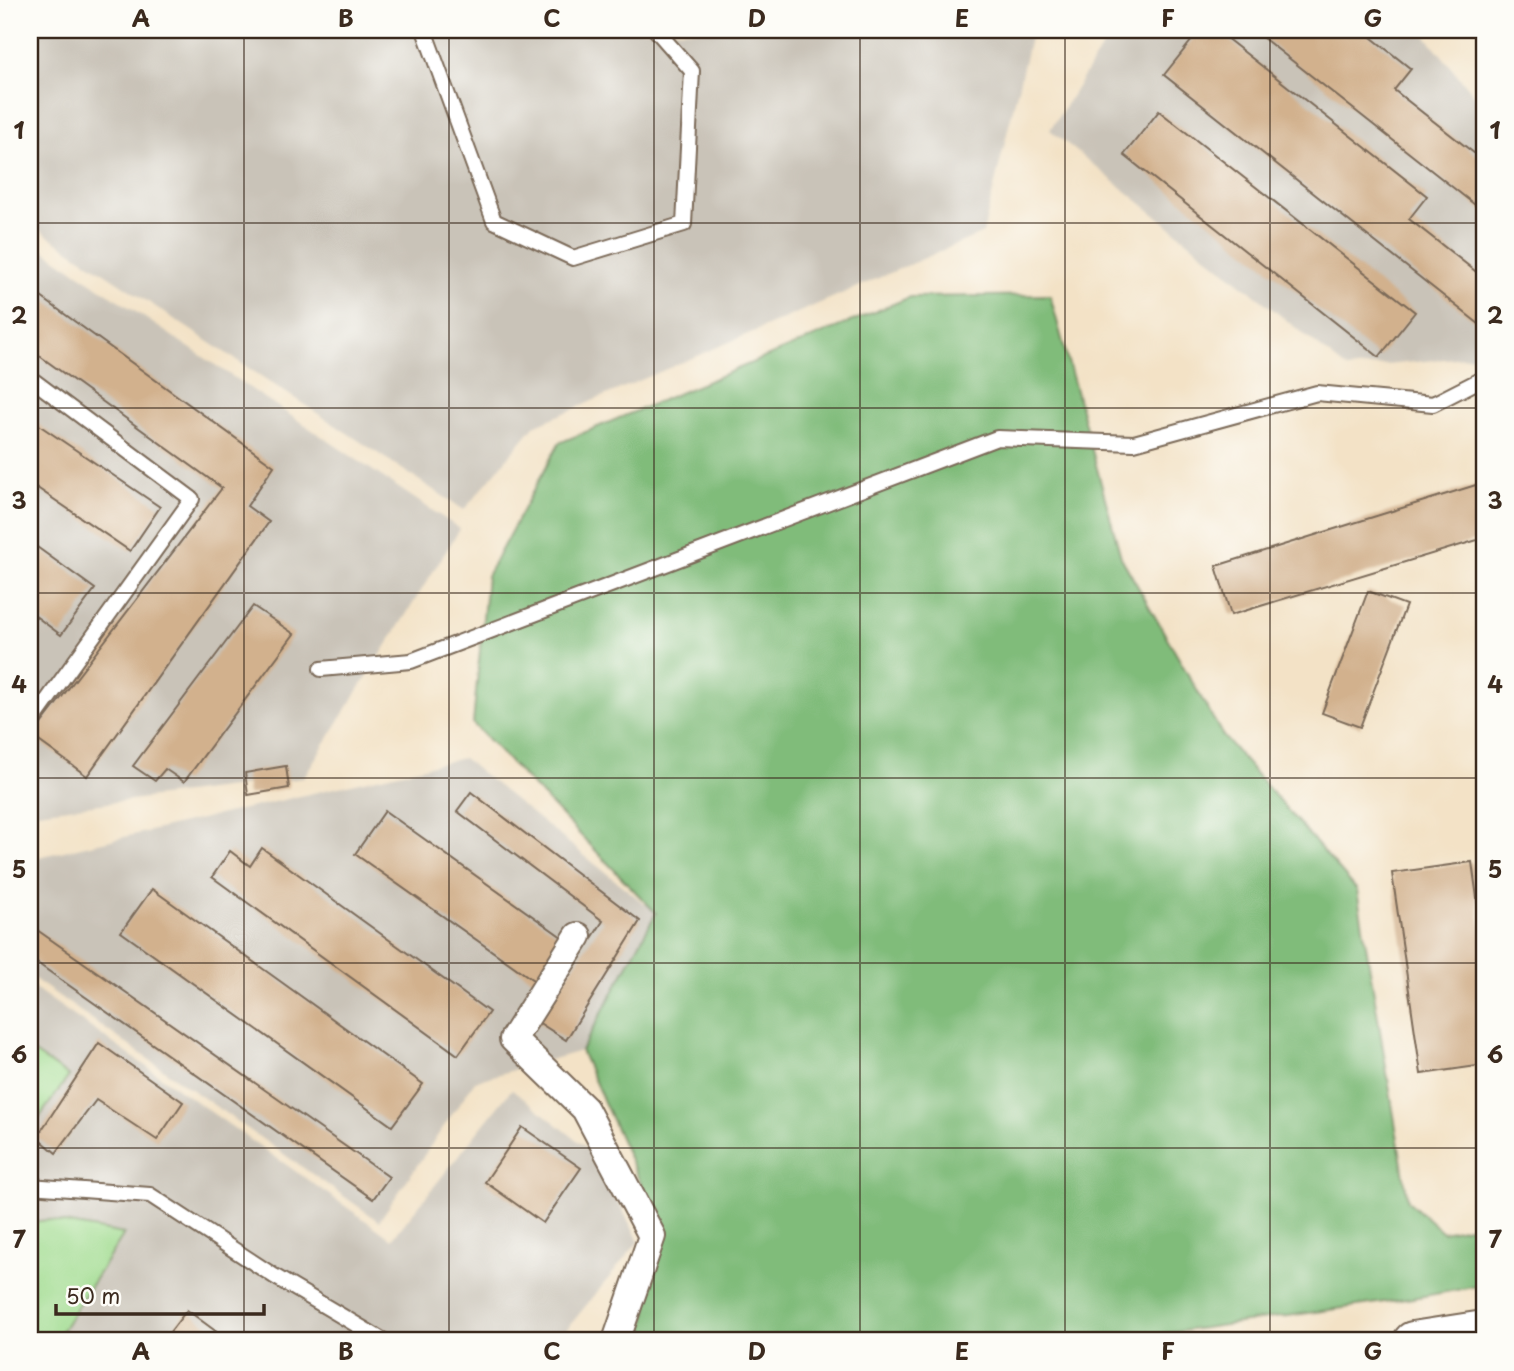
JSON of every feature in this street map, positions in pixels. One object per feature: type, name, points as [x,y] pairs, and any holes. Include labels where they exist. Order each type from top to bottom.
[{"type":"main road","points":[[1413,1341],[1484,1330]]},
{"type":"street","points":[[578,936],[513,1039],[585,1109],[652,1236],[616,1341]]},
{"type":"lane","points":[[424,30],[494,221],[573,258],[684,224],[692,71],[656,30]]},
{"type":"lane","points":[[30,378],[192,499],[30,724]]},
{"type":"lane","points":[[321,669],[411,661],[997,438],[1134,443],[1317,393],[1433,404],[1484,378]]},
{"type":"lane","points":[[30,1185],[150,1195],[274,1276],[384,1341]]},
{"type":"shaded area","points":[[30,30],[1032,30],[983,233],[534,426],[464,510],[30,224]]},
{"type":"shaded area","points":[[1113,30],[1421,30],[1484,107],[1484,355],[1347,369],[1050,130]]},
{"type":"shaded area","points":[[30,241],[460,529],[303,778],[30,813]]},
{"type":"shaded area","points":[[463,758],[656,913],[581,1051],[475,1081],[379,1221],[30,976],[30,859]]},
{"type":"shaded area","points":[[30,985],[392,1239],[512,1089],[592,1152],[639,1241],[557,1341],[30,1341]]},
{"type":"green space","points":[[1050,295],[1121,557],[1223,736],[1357,890],[1408,1201],[1443,1232],[1484,1224],[1484,1285],[1413,1298],[1114,1341],[641,1341],[664,1235],[581,1051],[656,913],[473,724],[487,576],[559,443],[910,297]]},
{"type":"green space","points":[[30,1050],[69,1076],[33,1126],[30,1125]]},
{"type":"green space","points":[[48,1220],[124,1234],[55,1341],[30,1341],[30,1222]]},
{"type":"building","points":[[1200,30],[1216,30],[1427,196],[1409,219],[1484,278],[1484,328],[1164,75]]},
{"type":"building","points":[[1253,30],[1362,30],[1411,69],[1394,90],[1484,161],[1484,212]]},
{"type":"building","points":[[1159,111],[1415,312],[1379,357],[1124,155]]},
{"type":"building","points":[[30,289],[274,466],[247,506],[269,522],[87,776],[32,736],[222,488],[30,349]]},
{"type":"building","points":[[30,419],[160,507],[130,551],[30,483]]},
{"type":"building","points":[[1479,484],[1484,500],[1484,538],[1231,615],[1216,566]]},
{"type":"building","points":[[30,542],[95,589],[61,635],[30,612]]},
{"type":"building","points":[[1368,591],[1406,605],[1360,727],[1322,713]]},
{"type":"building","points":[[253,606],[294,634],[184,782],[165,769],[155,781],[133,766]]},
{"type":"building","points":[[286,766],[289,788],[248,795],[245,773]]},
{"type":"building","points":[[471,792],[640,921],[566,1040],[538,1022],[603,921],[457,811]]},
{"type":"building","points":[[385,811],[566,940],[536,982],[355,854]]},
{"type":"building","points":[[262,848],[489,1012],[458,1055],[212,877],[230,851],[250,866]]},
{"type":"building","points":[[1472,862],[1484,948],[1484,1065],[1421,1074],[1392,873]]},
{"type":"building","points":[[152,889],[423,1084],[392,1126],[121,932]]},
{"type":"building","points":[[30,925],[389,1177],[373,1199],[30,958]]},
{"type":"building","points":[[99,1043],[183,1102],[157,1140],[96,1100],[56,1153],[37,1137]]},
{"type":"building","points":[[522,1127],[581,1168],[543,1223],[485,1182]]},
{"type":"building","points":[[187,1310],[229,1341],[163,1341]]}]
